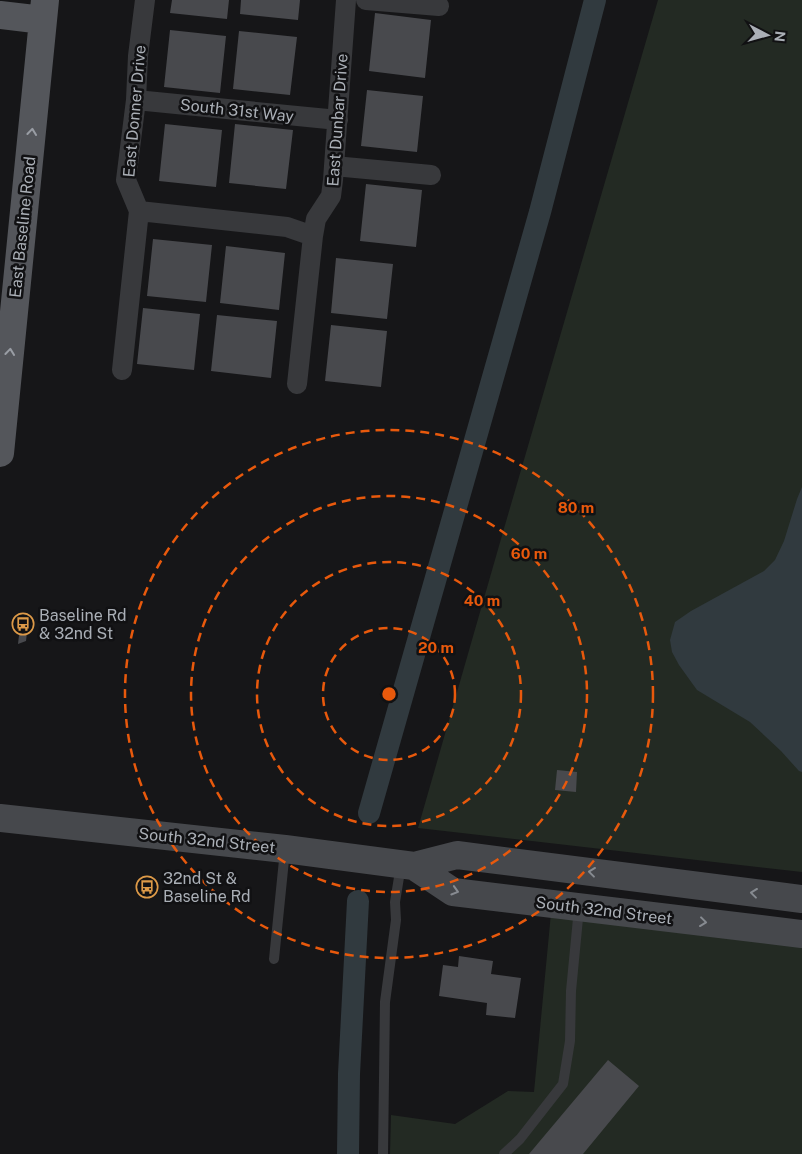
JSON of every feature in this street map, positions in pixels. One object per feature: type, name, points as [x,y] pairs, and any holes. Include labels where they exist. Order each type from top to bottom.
[{"type":"main road","points":[[0,15],[44,10]]},
{"type":"main road","name":"East Baseline Road","points":[[0,453],[44,10]]},
{"type":"main road","name":"South 32nd Street","points":[[0,818],[285,849],[402,864],[457,855],[802,899]]},
{"type":"main road","name":"South 32nd Street","points":[[402,864],[453,892],[802,934]]},
{"type":"street","name":"East Donner Drive","points":[[122,370],[138,211],[126,180],[136,100],[138,56],[145,0]]},
{"type":"street","name":"East Dunbar Drive","points":[[298,384],[316,218],[331,196],[346,0]]},
{"type":"street","points":[[366,0],[440,6]]},
{"type":"street","name":"South 31st Way","points":[[136,100],[338,120]]},
{"type":"street","points":[[334,166],[431,175]]},
{"type":"street","points":[[138,211],[286,226],[313,236]]},
{"type":"lane","points":[[274,959],[285,849]]},
{"type":"lane","points":[[383,1154],[385,1002],[396,920],[394,902],[402,864]]},
{"type":"lane","points":[[504,1154],[520,1139],[562,1084],[570,1042],[571,991],[579,907]]},
{"type":"shaded area","points":[[658,0],[802,0],[802,872],[418,828]]},
{"type":"shaded area","points":[[802,487],[802,772],[750,722],[697,690],[679,665],[672,652],[670,640],[675,622],[691,611],[764,571],[775,560],[784,541]]},
{"type":"shaded area","points":[[551,913],[802,943],[802,1154],[390,1154],[391,1115],[455,1124],[508,1091],[534,1092]]},
{"type":"building","points":[[172,0],[229,0],[227,19],[170,13]]},
{"type":"building","points":[[241,0],[300,0],[298,20],[240,14]]},
{"type":"building","points":[[375,13],[431,20],[425,78],[369,71]]},
{"type":"building","points":[[170,30],[226,36],[220,93],[164,87]]},
{"type":"building","points":[[239,31],[297,37],[290,95],[233,89]]},
{"type":"building","points":[[367,90],[423,96],[417,152],[361,146]]},
{"type":"building","points":[[165,124],[222,130],[216,187],[159,181]]},
{"type":"building","points":[[235,124],[293,130],[286,189],[229,183]]},
{"type":"building","points":[[366,184],[422,190],[416,247],[360,241]]},
{"type":"building","points":[[153,239],[212,245],[206,302],[147,296]]},
{"type":"building","points":[[226,246],[285,253],[279,310],[220,303]]},
{"type":"building","points":[[336,258],[393,264],[387,319],[331,313]]},
{"type":"building","points":[[143,308],[200,314],[194,370],[137,364]]},
{"type":"building","points":[[217,315],[277,321],[271,378],[211,371]]},
{"type":"building","points":[[331,325],[387,331],[381,387],[325,381]]},
{"type":"building","points":[[29,616],[26,641],[18,644],[21,618]]},
{"type":"building","points":[[557,770],[577,772],[576,792],[555,790]]},
{"type":"building","points":[[459,956],[493,961],[491,974],[521,978],[515,1018],[486,1015],[487,1003],[439,996],[443,965],[458,967]]},
{"type":"building","points":[[608,1060],[639,1086],[583,1154],[529,1154]]},
{"type":"waterway","points":[[369,813],[540,212],[595,0]]},
{"type":"waterway","points":[[348,1154],[349,1074],[358,901]]},
{"type":"place","name":"Baseline Rd & 32nd St","points":[[23,624]]},
{"type":"place","name":"32nd St & Baseline Rd","points":[[147,887]]}]
